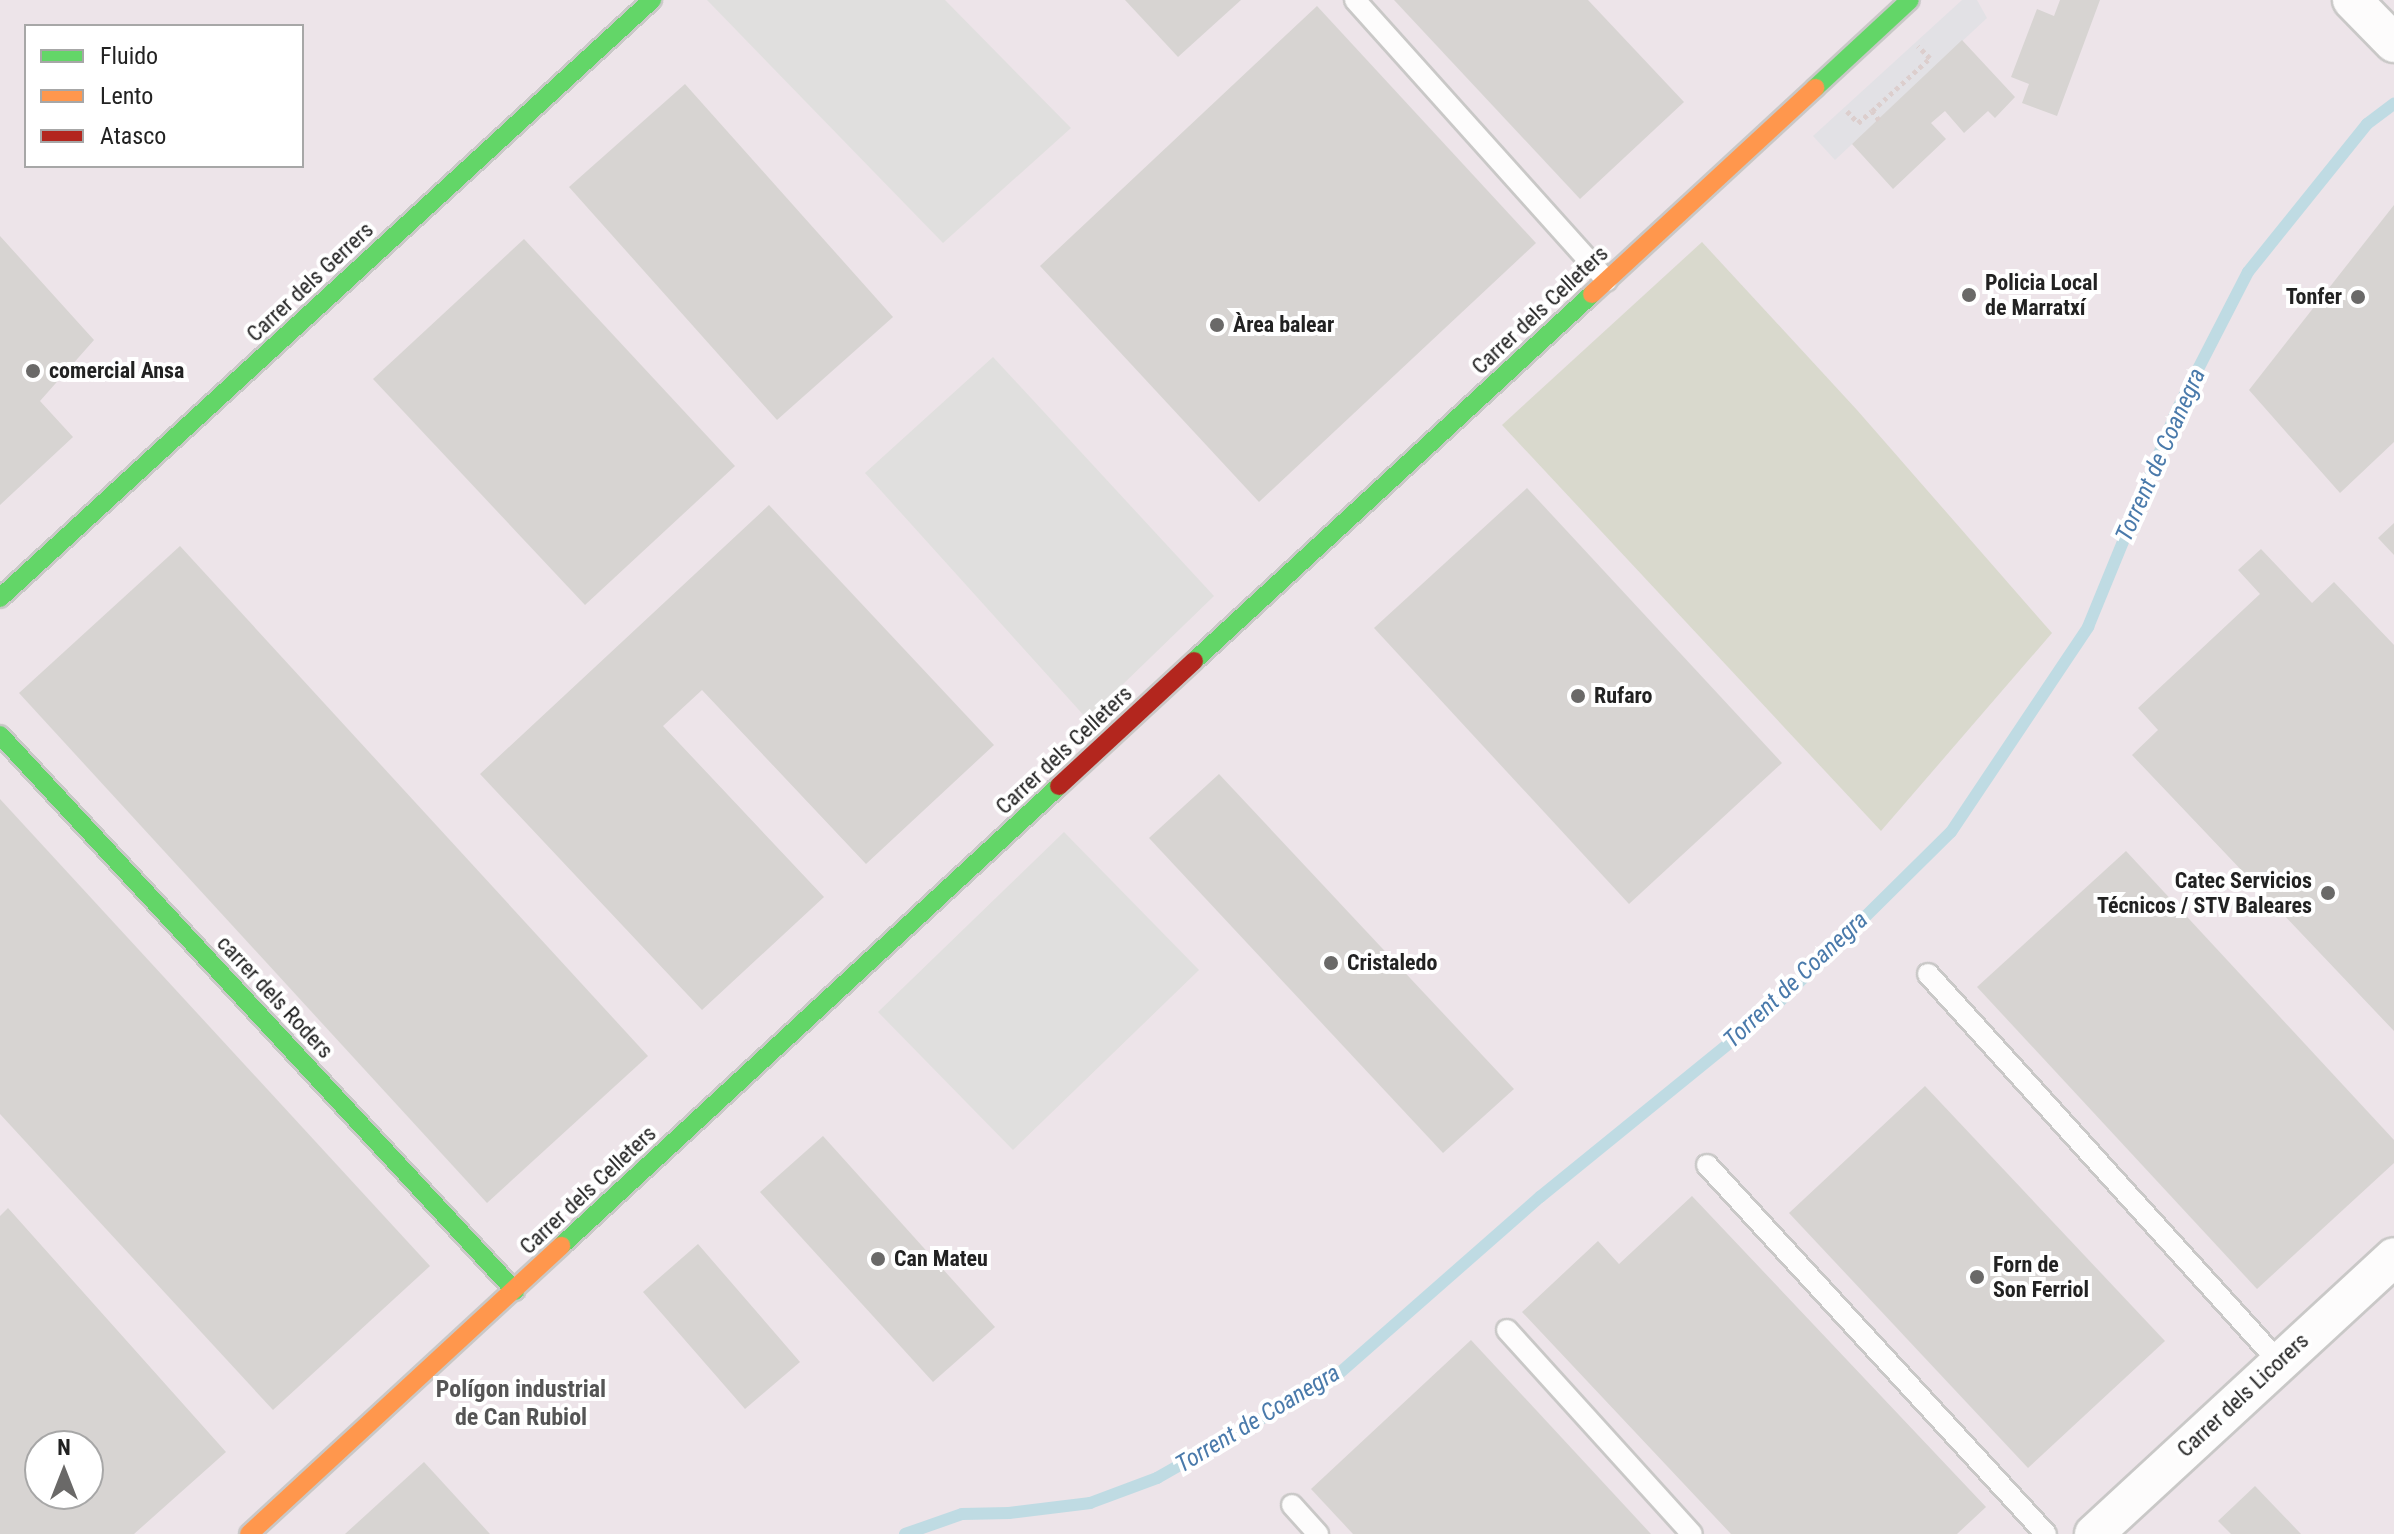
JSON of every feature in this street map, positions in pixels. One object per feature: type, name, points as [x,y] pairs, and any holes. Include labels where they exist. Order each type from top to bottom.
[{"type":"street","name":"Carrer dels Gerrers","points":[[0,598],[652,0]]},
{"type":"street","name":"Carrer dels Celleters","points":[[249,1534],[1910,0]]},
{"type":"street","points":[[2352,0],[2388,37]]},
{"type":"street","name":"carrer dels Roders","points":[[0,735],[515,1291]]},
{"type":"street","name":"Carrer dels Licorers","points":[[2094,1534],[2394,1257]]},
{"type":"lane","points":[[1355,0],[1607,281]]},
{"type":"lane","points":[[1928,974],[2279,1362]]},
{"type":"lane","points":[[1707,1165],[2046,1534]]},
{"type":"lane","points":[[1507,1330],[1692,1534]]},
{"type":"lane","points":[[1292,1505],[1318,1534]]},
{"type":"path","points":[[1879,120],[1872,111],[1930,58],[1891,18]]},
{"type":"shaded area","points":[[0,0],[2394,0],[2394,1534],[0,1534]]},
{"type":"shaded area","points":[[707,0],[945,0],[1071,128],[943,243]]},
{"type":"shaded area","points":[[1962,0],[1977,0],[1987,18],[1835,160],[1813,136]]},
{"type":"shaded area","points":[[1702,242],[1857,410],[2052,633],[1881,831],[1502,425]]},
{"type":"shaded area","points":[[993,357],[1214,596],[1087,719],[865,473]]},
{"type":"shaded area","points":[[1064,832],[1199,970],[1013,1150],[878,1012]]},
{"type":"building","points":[[1125,0],[1241,0],[1178,57]]},
{"type":"building","points":[[1394,0],[1588,0],[1684,102],[1580,199]]},
{"type":"building","points":[[2060,0],[2100,0],[2057,116],[2022,103],[2029,84],[2011,77],[2037,9],[2054,16]]},
{"type":"building","points":[[1317,6],[1536,243],[1259,502],[1040,266]]},
{"type":"building","points":[[1962,40],[2015,97],[1995,118],[1988,111],[1964,133],[1945,111],[1931,123],[1946,139],[1893,189],[1852,144]]},
{"type":"building","points":[[685,84],[893,317],[777,420],[569,187]]},
{"type":"building","name":"Tonfer","points":[[2394,205],[2394,442],[2340,493],[2249,390]]},
{"type":"building","name":"comercial Ansa","points":[[0,236],[94,340],[40,401],[73,437],[0,505]]},
{"type":"building","points":[[524,239],[735,466],[585,605],[373,379]]},
{"type":"building","name":"Rufaro","points":[[1527,488],[1782,763],[1629,904],[1374,628]]},
{"type":"building","points":[[769,505],[994,745],[866,864],[702,690],[663,726],[824,897],[702,1010],[480,774]]},
{"type":"building","points":[[2394,523],[2394,555],[2378,538]]},
{"type":"building","points":[[180,546],[648,1056],[487,1203],[19,693]]},
{"type":"building","name":"Catec Servicios Técnicos / STV Baleares","points":[[2261,549],[2312,603],[2334,582],[2394,645],[2394,1031],[2132,755],[2158,730],[2138,708],[2260,594],[2238,570]]},
{"type":"building","name":"Cristaledo","points":[[1219,774],[1514,1089],[1443,1153],[1149,838]]},
{"type":"building","points":[[0,799],[430,1266],[273,1410],[0,1114]]},
{"type":"building","points":[[2126,851],[2394,1140],[2394,1163],[2257,1289],[1977,987]]},
{"type":"building","name":"Forn de Son Ferriol","points":[[1925,1086],[2165,1341],[2028,1468],[1789,1213]]},
{"type":"building","name":"Can Mateu","points":[[823,1136],[995,1327],[933,1382],[760,1192]]},
{"type":"building","points":[[1692,1196],[1986,1507],[1957,1534],[1731,1534],[1522,1312],[1598,1241],[1619,1264]]},
{"type":"building","points":[[8,1208],[226,1452],[134,1534],[0,1534],[0,1216]]},
{"type":"building","points":[[698,1244],[800,1362],[745,1409],[643,1292]]},
{"type":"building","points":[[1471,1340],[1651,1534],[1353,1534],[1311,1489]]},
{"type":"building","points":[[424,1462],[490,1534],[345,1534]]},
{"type":"building","points":[[2255,1486],[2301,1534],[2231,1534],[2218,1521]]},
{"type":"waterway","name":"Torrent de Coanegra","points":[[905,1534],[962,1514],[1009,1513],[1090,1503],[1157,1478],[1335,1377],[1540,1197],[1775,1006],[1951,832],[2088,627],[2177,410],[2248,272],[2367,124],[2394,104]]},
{"type":"traffic: fast","points":[[0,598],[652,0]]},
{"type":"traffic: fast","points":[[1815,88],[1910,0]]},
{"type":"traffic: fast","points":[[1194,661],[1592,294]]},
{"type":"traffic: fast","points":[[0,735],[515,1291]]},
{"type":"traffic: fast","points":[[561,1246],[1059,786]]},
{"type":"traffic: slow","points":[[1592,294],[1815,88]]},
{"type":"traffic: slow","points":[[249,1534],[561,1246]]},
{"type":"traffic: jam","points":[[1059,786],[1194,661]]},
{"type":"place","name":"Policia Local de Marratxí","points":[[1969,295]]},
{"type":"place","name":"Tonfer","points":[[2358,297]]},
{"type":"place","name":"Àrea balear","points":[[1217,325]]},
{"type":"place","name":"comercial Ansa","points":[[33,371]]},
{"type":"place","name":"Rufaro","points":[[1578,696]]},
{"type":"place","name":"Catec Servicios Técnicos / STV Baleares","points":[[2328,893]]},
{"type":"place","name":"Cristaledo","points":[[1331,963]]},
{"type":"place","name":"Can Mateu","points":[[878,1259]]},
{"type":"place","name":"Forn de Son Ferriol","points":[[1977,1277]]},
{"type":"district","name":"Polígon industrial de Can Rubiol","points":[[521,1404]]}]
